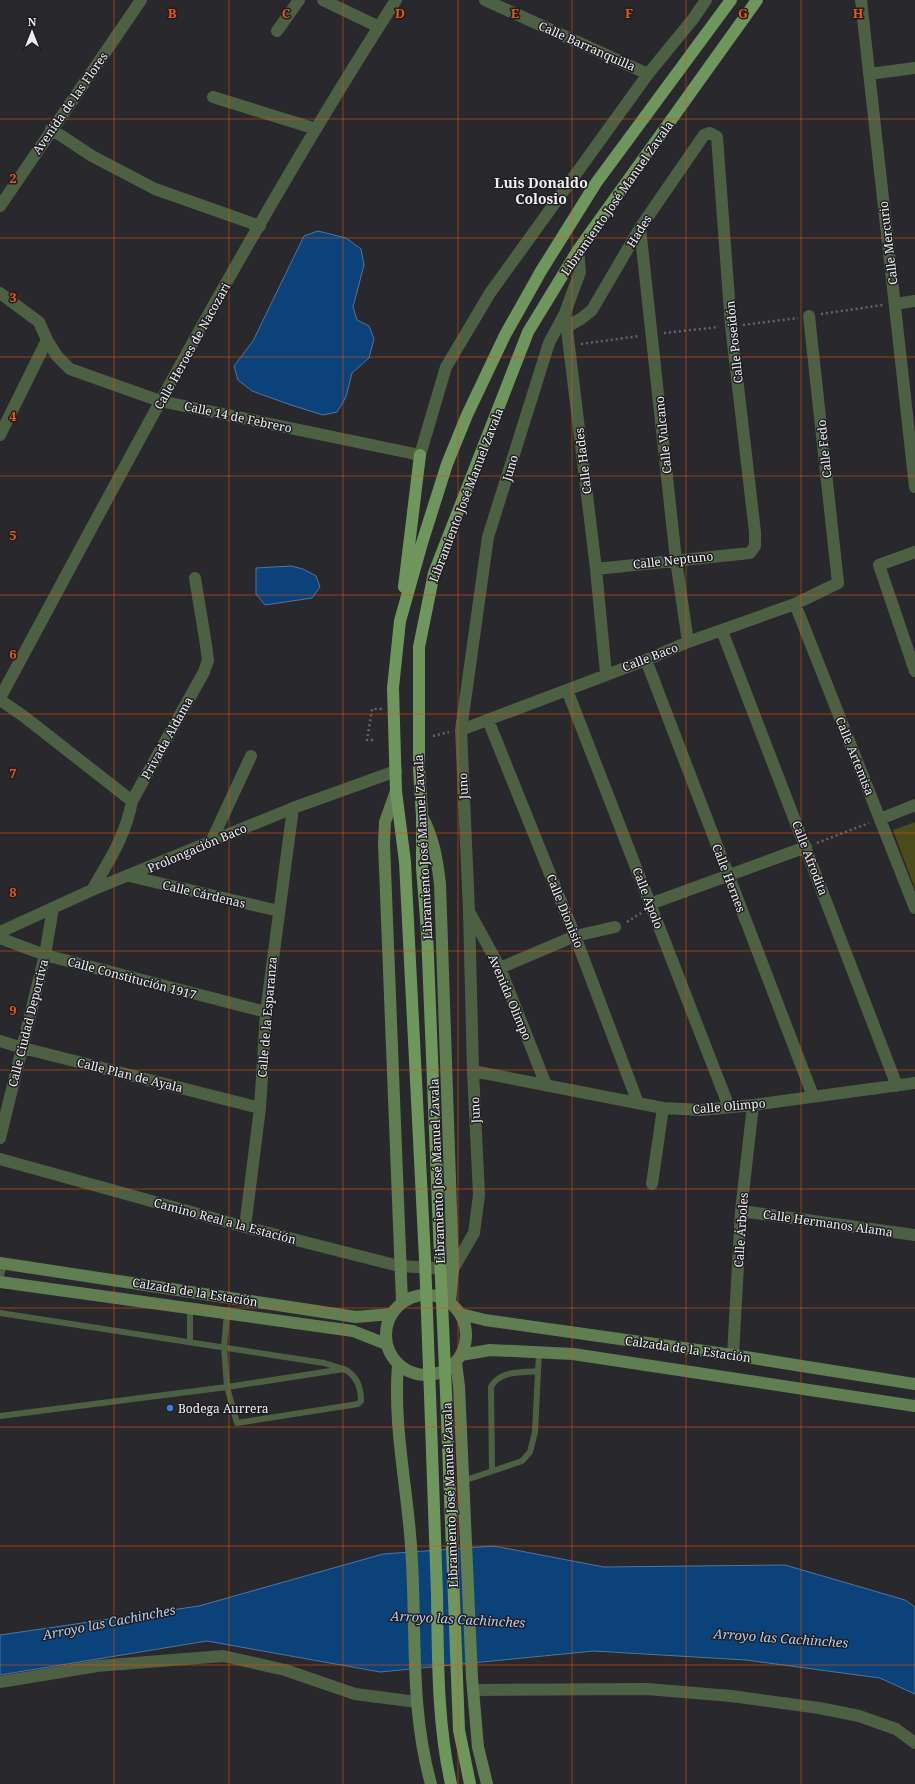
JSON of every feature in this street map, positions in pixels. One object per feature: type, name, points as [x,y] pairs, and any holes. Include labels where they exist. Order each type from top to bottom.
[{"type":"main road","name":"Libramiento José Manuel Zavala","points":[[451,1784],[446,1759],[439,1681],[436,1546],[425,1259],[405,862],[396,791],[393,688],[400,621],[447,464],[467,415],[505,335],[541,271],[596,183],[731,0]]},
{"type":"main road","name":"Libramiento José Manuel Zavala","points":[[470,1784],[459,1730],[453,1547],[427,932],[422,868],[422,816],[419,769],[419,646],[434,573],[528,332],[578,250],[758,0]]},
{"type":"main road","points":[[400,621],[420,455]]},
{"type":"main road","points":[[396,791],[385,822],[384,843],[399,1266],[402,1302]]},
{"type":"main road","points":[[422,816],[431,835],[437,860],[440,884],[453,1269],[450,1302]]},
{"type":"main road","name":"Calzada de la Estación","points":[[2,1263],[356,1317],[391,1314]]},
{"type":"main road","name":"Calzada de la Estación","points":[[0,1281],[353,1331],[386,1344]]},
{"type":"main road","points":[[426,1294],[438,1296],[450,1302],[461,1314],[467,1335],[466,1345],[459,1359],[446,1370],[434,1375],[421,1375],[409,1372],[398,1365],[390,1355],[386,1344],[386,1329],[391,1314],[402,1302],[413,1296],[426,1294]]},
{"type":"main road","name":"Calzada de la Estación","points":[[461,1314],[486,1320],[733,1355],[915,1384]]},
{"type":"main road","name":"Calzada de la Estación","points":[[459,1359],[490,1350],[580,1355],[915,1406]]},
{"type":"main road","points":[[459,1359],[463,1481],[473,1684],[478,1747],[487,1784]]},
{"type":"main road","points":[[398,1365],[396,1392],[411,1546],[417,1702],[423,1759],[430,1784]]},
{"type":"street","name":"Avenida de las Flores","points":[[0,206],[51,129],[141,0]]},
{"type":"street","points":[[277,31],[298,0]]},
{"type":"street","points":[[323,0],[378,26]]},
{"type":"street","name":"Calle Heroes de Nacozari","points":[[0,699],[160,401],[316,129],[378,26],[396,0]]},
{"type":"street","name":"Calle Barranquilla","points":[[485,0],[648,74],[693,19],[706,0]]},
{"type":"street","name":"Calle Mercurio","points":[[861,0],[915,487]]},
{"type":"street","points":[[869,74],[915,68]]},
{"type":"street","points":[[420,455],[446,367],[490,293],[648,74]]},
{"type":"street","points":[[213,97],[316,129]]},
{"type":"street","points":[[51,129],[92,156],[154,189],[260,226]]},
{"type":"street","name":"Hades","points":[[567,327],[592,310],[640,228],[704,135],[710,133]]},
{"type":"street","name":"Calle Poseidón","points":[[710,133],[717,137],[731,326],[756,532],[755,546],[750,553]]},
{"type":"street","name":"Calle Vulcano","points":[[640,228],[676,560],[688,642]]},
{"type":"street","name":"Calle Hades","points":[[578,250],[580,272],[565,313],[596,569],[606,674]]},
{"type":"street","name":"Calle 14 de Febrero","points":[[0,293],[39,322],[47,340],[57,356],[70,369],[160,401],[420,455]]},
{"type":"street","points":[[895,304],[915,301]]},
{"type":"street","name":"Juno","points":[[453,1269],[474,1233],[479,1195],[461,730],[488,538],[549,343],[565,313]]},
{"type":"street","name":"Calle Fedo","points":[[809,316],[838,583]]},
{"type":"street","points":[[0,435],[47,340]]},
{"type":"street","points":[[915,552],[880,564],[915,671]]},
{"type":"street","name":"Calle Neptuno","points":[[596,569],[750,553]]},
{"type":"street","name":"Privada Aldama","points":[[92,890],[120,841],[129,819],[132,801],[204,672],[208,660],[195,578]]},
{"type":"street","name":"Calle Baco","points":[[461,730],[646,660],[688,642],[795,604],[838,583]]},
{"type":"street","name":"Calle Artemisa","points":[[795,604],[915,908]]},
{"type":"street","name":"Calle Afrodita","points":[[722,631],[898,1086]]},
{"type":"street","name":"Calle Hernes","points":[[646,660],[813,1096]]},
{"type":"street","name":"Calle Apolo","points":[[567,690],[728,1106]]},
{"type":"street","points":[[0,699],[132,801]]},
{"type":"street","name":"Calle Dionisio","points":[[488,720],[575,936],[638,1103]]},
{"type":"street","points":[[211,842],[251,756]]},
{"type":"street","name":"Prolongación Baco","points":[[0,932],[92,890],[293,808],[396,771]]},
{"type":"street","points":[[880,819],[915,805]]},
{"type":"street","name":"Calle de la Esparanza","points":[[245,1227],[260,1108],[266,1012],[278,911],[293,808]]},
{"type":"street","points":[[650,904],[806,847]]},
{"type":"street","name":"Calle Cárdenas","points":[[129,876],[278,911]]},
{"type":"street","name":"Calle Ciudad Deportiva","points":[[0,1138],[45,955],[53,908]]},
{"type":"street","name":"Avenida Olimpo","points":[[469,911],[500,968],[546,1085]]},
{"type":"street","points":[[500,968],[575,936],[615,927]]},
{"type":"street","name":"Calle Constitución 1917","points":[[0,938],[45,955],[266,1012]]},
{"type":"street","name":"Calle Plan de Ayala","points":[[0,1040],[23,1048],[260,1108]]},
{"type":"street","name":"Calle Olimpo","points":[[473,1071],[663,1108],[701,1110],[728,1106],[753,1105],[915,1083]]},
{"type":"street","name":"Calle Árboles","points":[[733,1355],[741,1211],[753,1105]]},
{"type":"street","points":[[652,1184],[663,1108]]},
{"type":"street","name":"Camino Real a la Estación","points":[[0,1159],[245,1227],[399,1266],[453,1269]]},
{"type":"street","name":"Calle Hermanos Alama","points":[[741,1211],[915,1236]]},
{"type":"street","points":[[0,1682],[97,1666],[223,1656],[285,1670],[355,1694],[417,1702]]},
{"type":"street","points":[[473,1684],[647,1690],[731,1696],[819,1708],[859,1716],[896,1729],[915,1743]]},
{"type":"lane","points":[[0,1281],[2,1263]]},
{"type":"lane","points":[[190,1309],[190,1341]]},
{"type":"lane","points":[[0,1313],[190,1341],[224,1347],[324,1363],[352,1373],[356,1378],[361,1395],[361,1401],[358,1404],[237,1423],[227,1388],[224,1347],[227,1313]]},
{"type":"lane","points":[[463,1481],[522,1461],[530,1452],[535,1432],[539,1352]]},
{"type":"lane","points":[[0,1416],[227,1388],[344,1369]]},
{"type":"lane","points":[[492,1471],[491,1387],[495,1380],[504,1374],[538,1372]]},
{"type":"path","points":[[372,709],[367,740],[373,740]]},
{"type":"path","points":[[806,847],[880,819]]},
{"type":"path","points":[[615,927],[632,920],[650,904]]},
{"type":"shaded area","points":[[915,822],[915,889],[893,830]]},
{"type":"water","points":[[318,231],[346,238],[361,249],[364,265],[353,307],[357,320],[369,326],[374,339],[369,358],[352,373],[346,397],[337,412],[323,415],[252,391],[238,380],[234,366],[253,341],[304,236]]},
{"type":"water","points":[[291,566],[303,569],[316,576],[320,587],[312,598],[265,605],[256,594],[256,568]]},
{"type":"water","name":"Arroyo las Cachinches","points":[[494,1546],[604,1567],[785,1565],[905,1600],[915,1607],[915,1694],[880,1678],[746,1660],[594,1651],[380,1672],[207,1641],[0,1675],[0,1635],[199,1606],[383,1554]]},
{"type":"place","name":"Bodega Aurrera","points":[[170,1408]]},
{"type":"district","name":"Luis Donaldo Colosio","points":[[541,190]]}]
